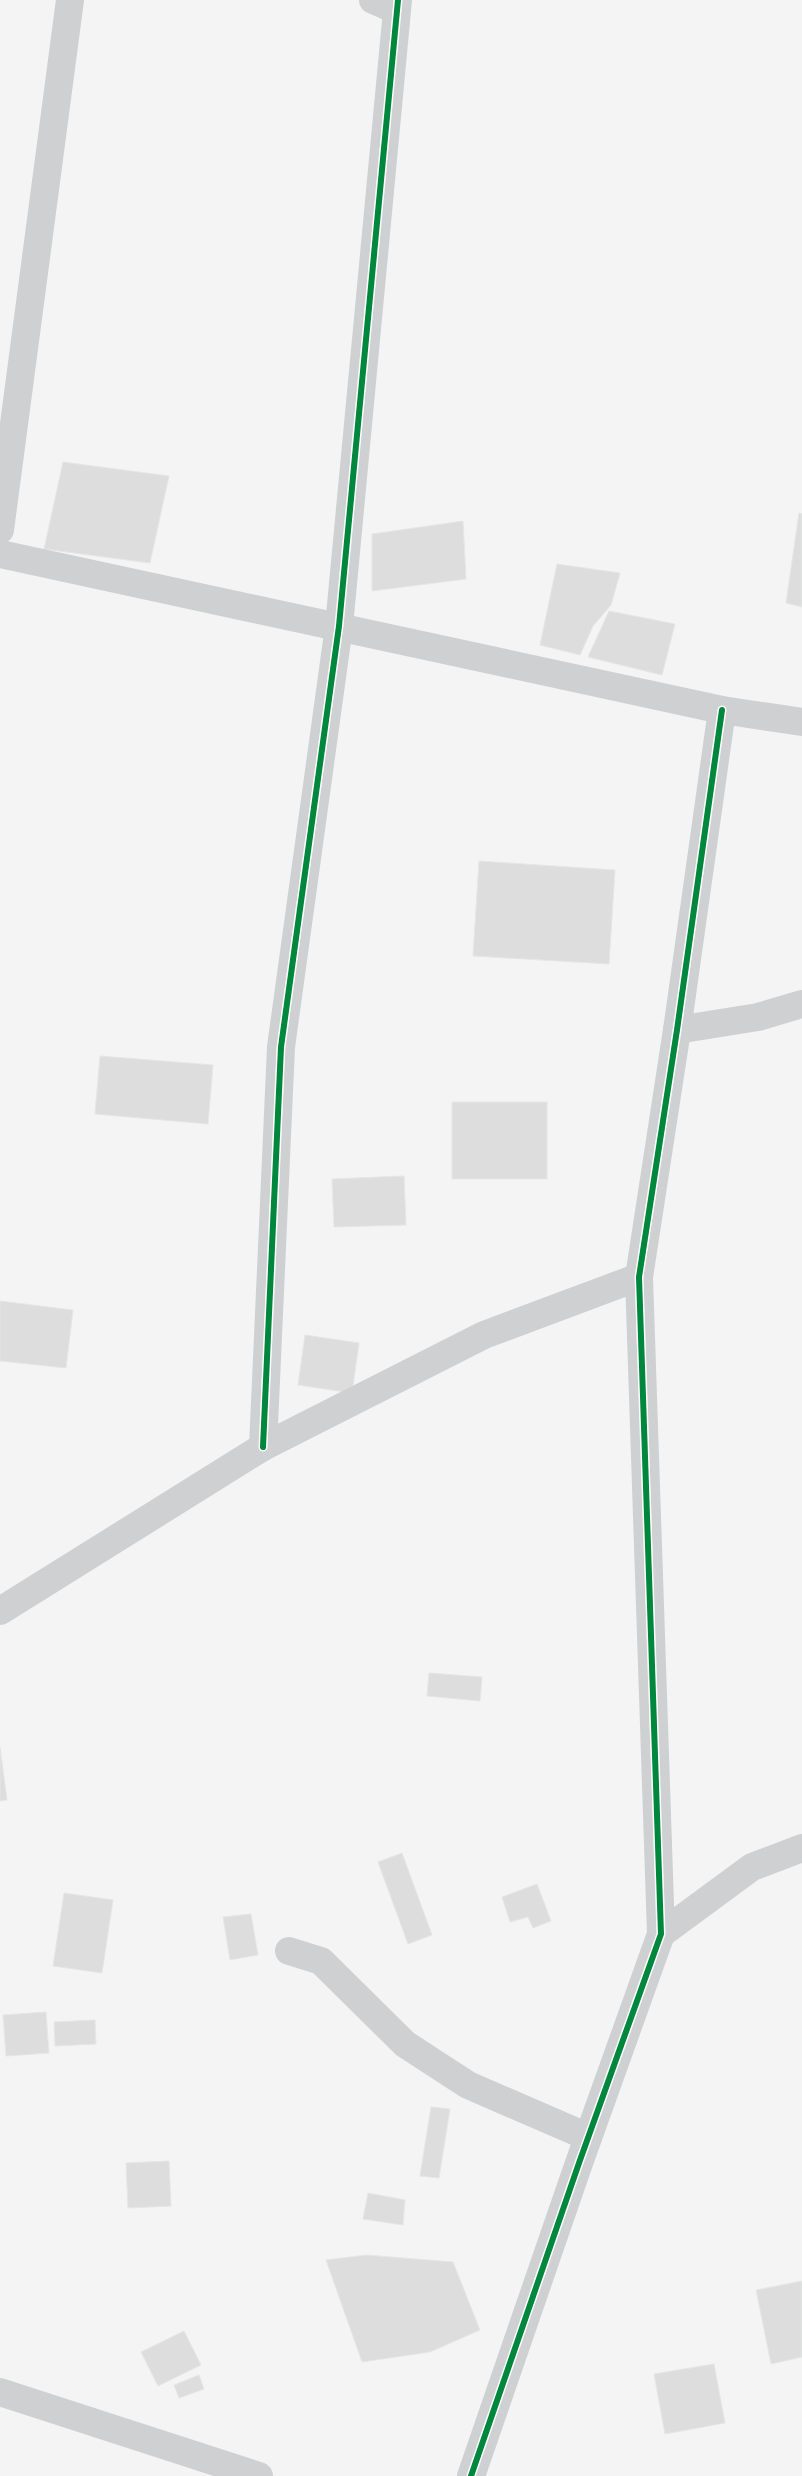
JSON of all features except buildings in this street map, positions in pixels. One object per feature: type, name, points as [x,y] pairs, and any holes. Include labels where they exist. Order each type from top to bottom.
[{"type":"street","points":[[0,530],[70,0]]},
{"type":"street","points":[[263,1447],[281,1047],[339,626],[389,3]]},
{"type":"street","points":[[0,554],[722,710],[802,722]]},
{"type":"street","points":[[471,2476],[588,2137],[661,1934],[639,1277],[677,1030],[722,710]]},
{"type":"street","points":[[677,1030],[758,1017],[802,1004]]},
{"type":"street","points":[[0,1611],[263,1447],[484,1335],[639,1277]]},
{"type":"street","points":[[661,1934],[752,1867],[802,1848]]},
{"type":"street","points":[[289,1951],[321,1961],[405,2044],[468,2084],[588,2137]]},
{"type":"street","points":[[0,2392],[260,2476]]},
{"type":"cycle path","points":[[263,1447],[281,1047],[339,626],[398,0]]},
{"type":"cycle path","points":[[471,2476],[579,2163],[661,1934],[639,1277],[677,1030],[722,710]]}]
